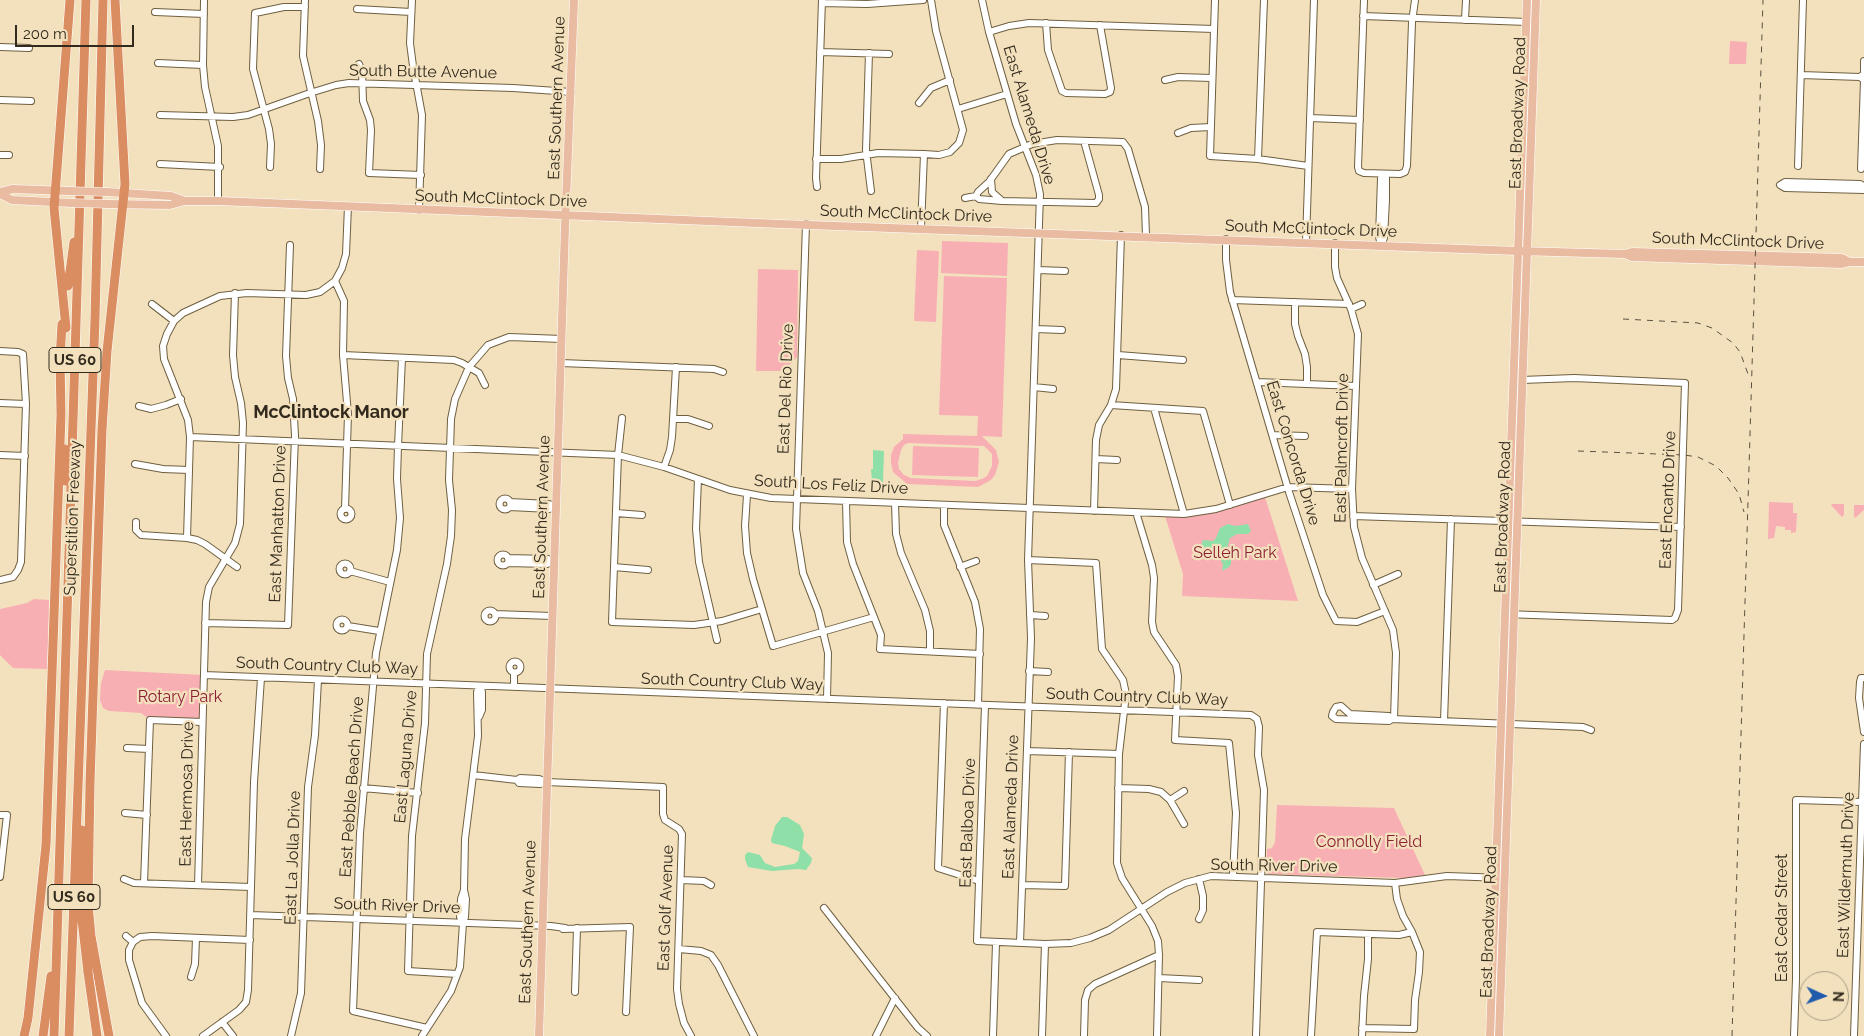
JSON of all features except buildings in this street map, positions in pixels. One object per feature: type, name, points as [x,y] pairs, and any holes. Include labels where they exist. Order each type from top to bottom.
[{"type":"highway","points":[[67,595],[66,334],[54,202],[70,0]]},
{"type":"highway","name":"Superstition Freeway","points":[[54,1036],[86,0]]},
{"type":"highway","name":"Superstition Freeway","points":[[69,1036],[95,319],[103,0]]},
{"type":"highway","points":[[109,1036],[90,927],[88,896],[107,351],[124,205],[116,0]]},
{"type":"highway","points":[[68,286],[73,253],[83,125]]},
{"type":"highway","points":[[95,319],[99,375],[99,546]]},
{"type":"highway","points":[[24,1036],[28,1018],[47,827],[62,324]]},
{"type":"highway","points":[[79,759],[82,792],[82,920],[96,1036]]},
{"type":"highway","points":[[42,1036],[47,1013],[51,971],[54,910],[61,836]]},
{"type":"highway","points":[[95,956],[98,994],[96,1036]]},
{"type":"main road","name":"East Southern Avenue","points":[[538,1036],[574,0]]},
{"type":"main road","name":"East Broadway Road","points":[[1490,1036],[1500,878],[1506,724],[1514,614],[1514,383],[1527,0]]},
{"type":"main road","name":"East Broadway Road","points":[[1506,724],[1505,614],[1522,380],[1536,0]]},
{"type":"main road","points":[[1527,22],[1535,22]]},
{"type":"main road","points":[[1523,133],[1531,134]]},
{"type":"main road","name":"South McClintock Drive","points":[[0,193],[13,189],[110,192],[171,196],[186,201]]},
{"type":"main road","name":"South McClintock Drive","points":[[0,193],[12,200],[69,203],[170,205],[186,201],[218,201],[566,216],[1518,251],[1842,258],[1849,262],[1864,262]]},
{"type":"main road","points":[[1515,339],[1519,342],[1519,348],[1523,356]]},
{"type":"main road","points":[[1514,383],[1522,380]]},
{"type":"main road","name":"East Broadway Road","points":[[1499,1036],[1500,878]]},
{"type":"main road","points":[[1490,1026],[1499,1026]]},
{"type":"street","points":[[204,0],[203,65],[205,87],[218,146],[220,167],[218,201]]},
{"type":"street","points":[[412,0],[410,43],[422,115],[419,210]]},
{"type":"street","points":[[818,187],[816,159],[822,1],[867,4],[923,0]]},
{"type":"street","points":[[816,159],[841,159],[883,153],[946,153],[959,143],[963,130],[936,31],[931,0]]},
{"type":"street","name":"East Alameda Drive","points":[[982,0],[1007,94],[1037,180],[1040,202],[1028,560],[1029,671],[1020,943]]},
{"type":"street","points":[[1214,0],[1210,156],[1258,159],[1308,166]]},
{"type":"street","points":[[1258,159],[1264,0]]},
{"type":"street","points":[[1306,242],[1314,0]]},
{"type":"street","points":[[1364,0],[1358,169],[1364,173],[1384,174],[1400,174],[1405,172],[1407,166],[1415,0]]},
{"type":"street","points":[[1465,20],[1466,0]]},
{"type":"street","points":[[1798,166],[1803,0]]},
{"type":"street","points":[[270,167],[271,144],[253,69],[255,14],[305,4],[303,56],[318,121],[321,145],[320,169]]},
{"type":"street","points":[[357,9],[411,12]]},
{"type":"street","points":[[155,12],[204,14]]},
{"type":"street","points":[[1363,16],[1527,22]]},
{"type":"street","points":[[1046,23],[1048,50],[1062,91],[1066,93],[1105,94],[1110,92],[1111,86],[1100,25]]},
{"type":"street","points":[[989,32],[1019,24],[1046,23],[1214,29]]},
{"type":"street","points":[[0,47],[29,48]]},
{"type":"street","points":[[820,52],[889,54]]},
{"type":"street","points":[[869,54],[866,154],[871,191]]},
{"type":"street","points":[[1861,169],[1864,60]]},
{"type":"street","points":[[158,63],[203,65]]},
{"type":"street","points":[[359,64],[362,71],[363,101],[370,120],[371,130],[369,173],[421,175]]},
{"type":"street","points":[[1801,75],[1863,77]]},
{"type":"street","points":[[1165,80],[1178,77],[1212,78]]},
{"type":"street","points":[[919,103],[931,88],[950,80]]},
{"type":"street","name":"South Butte Avenue","points":[[160,114],[233,118],[264,110],[336,85],[362,82],[571,92]]},
{"type":"street","points":[[958,109],[1007,94]]},
{"type":"street","points":[[0,100],[31,101]]},
{"type":"street","points":[[1310,118],[1360,120]]},
{"type":"street","points":[[1178,133],[1194,127],[1210,127]]},
{"type":"street","points":[[976,196],[992,180],[1007,156],[1024,147],[1042,141],[1084,141],[1125,144],[1145,207],[1146,236]]},
{"type":"street","points":[[965,198],[976,196],[979,199],[1002,201],[1092,204],[1098,202],[1099,195],[1084,141]]},
{"type":"street","points":[[921,228],[924,154]]},
{"type":"street","points":[[0,155],[9,155]]},
{"type":"street","points":[[160,164],[220,167]]},
{"type":"street","points":[[1381,245],[1379,238],[1381,178],[1384,174]]},
{"type":"street","points":[[992,180],[992,192],[1002,201]]},
{"type":"street","points":[[1785,182],[1860,184],[1864,188],[1785,188],[1780,185],[1785,182]]},
{"type":"street","points":[[187,538],[190,438],[188,420],[164,359],[163,346],[166,334],[174,321],[183,313],[220,296],[236,293],[314,294],[320,292],[335,281],[342,268],[346,254],[348,206]]},
{"type":"street","name":"East Del Rio Drive","points":[[806,224],[796,529],[799,559],[807,587],[824,632],[828,654],[827,699]]},
{"type":"street","points":[[1094,510],[1099,426],[1111,405],[1116,389],[1121,235]]},
{"type":"street","name":"East Concorda Drive","points":[[1226,239],[1226,274],[1232,300],[1316,578],[1336,621],[1357,622],[1386,610]]},
{"type":"street","name":"East Palmcroft Drive","points":[[1335,243],[1337,278],[1350,306],[1358,334],[1352,489],[1353,516],[1356,539],[1362,558],[1393,630],[1396,647],[1393,719]]},
{"type":"street","name":"East Manhatton Drive","points":[[205,623],[288,625],[295,442],[293,399],[288,378],[286,356],[290,245]]},
{"type":"street","points":[[1038,270],[1065,271]]},
{"type":"street","points":[[335,281],[344,301],[343,356],[347,401],[345,509]]},
{"type":"street","name":"East Hermosa Drive","points":[[198,885],[206,602],[209,587],[235,543],[240,524],[241,403],[235,377],[233,355],[236,293]]},
{"type":"street","points":[[1232,300],[1350,306],[1362,304]]},
{"type":"street","points":[[1295,302],[1295,324],[1307,367],[1307,384]]},
{"type":"street","points":[[152,304],[174,321]]},
{"type":"street","points":[[1036,329],[1062,330]]},
{"type":"street","name":"East Laguna Drive","points":[[458,974],[408,971],[412,836],[425,723],[427,654],[447,564],[451,536],[452,510],[449,480],[451,419],[455,399],[469,367],[488,345],[509,337],[562,339]]},
{"type":"street","points":[[0,351],[23,354],[26,404],[21,562],[13,577],[0,580]]},
{"type":"street","points":[[343,356],[454,360],[478,373],[485,384]]},
{"type":"street","points":[[1118,356],[1183,360]]},
{"type":"street","name":"East Pebble Beach Drive","points":[[402,358],[397,479],[400,518],[397,550],[379,631],[363,788],[353,1011],[427,1028]]},
{"type":"street","points":[[561,362],[714,369],[723,372]]},
{"type":"street","points":[[664,467],[670,450],[674,419],[676,367]]},
{"type":"street","name":"East Encanto Drive","points":[[1514,614],[1664,620],[1676,618],[1678,610],[1681,527],[1685,384],[1574,378],[1522,380]]},
{"type":"street","points":[[1257,382],[1356,386]]},
{"type":"street","points":[[1034,388],[1053,388]]},
{"type":"street","points":[[139,406],[151,408],[181,399]]},
{"type":"street","points":[[0,403],[26,404]]},
{"type":"street","points":[[1111,405],[1203,411],[1230,505]]},
{"type":"street","points":[[1154,408],[1184,514]]},
{"type":"street","points":[[622,418],[618,455],[612,622],[694,625],[762,610]]},
{"type":"street","points":[[674,419],[688,419],[709,426]]},
{"type":"street","points":[[1272,435],[1305,436]]},
{"type":"street","name":"South Los Feliz Drive","points":[[190,438],[618,455],[664,467],[747,495],[765,498],[846,502],[1184,514],[1216,509],[1288,487],[1352,489]]},
{"type":"street","points":[[0,455],[25,456]]},
{"type":"street","points":[[1096,459],[1117,460]]},
{"type":"street","points":[[135,464],[163,469],[189,470]]},
{"type":"street","points":[[698,479],[696,529],[699,562],[717,640]]},
{"type":"street","points":[[747,495],[745,526],[748,552],[762,610],[774,646],[874,617]]},
{"type":"street","points":[[846,502],[847,542],[853,564],[881,635],[880,649],[980,654]]},
{"type":"street","points":[[895,503],[896,534],[901,553],[925,610],[930,630],[930,651]]},
{"type":"street","points":[[510,504],[549,509],[556,506]]},
{"type":"street","name":"East Balboa Drive","points":[[944,505],[944,525],[974,602],[980,629],[982,705],[977,942]]},
{"type":"street","points":[[1136,512],[1154,578],[1152,622],[1154,632],[1176,665],[1178,676],[1175,740],[1229,743],[1236,813],[1234,876]]},
{"type":"street","points":[[616,513],[642,515]]},
{"type":"street","points":[[1353,516],[1681,527]]},
{"type":"street","points":[[1444,721],[1451,519]]},
{"type":"street","points":[[136,522],[136,530],[143,536],[187,538],[205,544],[237,567]]},
{"type":"street","points":[[508,560],[547,564],[554,562]]},
{"type":"street","points":[[1028,560],[1096,563],[1102,649],[1125,686],[1125,710],[1119,754],[1117,863],[1122,878],[1155,934],[1159,955],[1157,1036]]},
{"type":"street","points":[[960,567],[976,561]]},
{"type":"street","points":[[614,567],[648,570]]},
{"type":"street","points":[[350,571],[390,582]]},
{"type":"street","points":[[1373,585],[1398,574]]},
{"type":"street","points":[[495,614],[552,616]]},
{"type":"street","points":[[1505,614],[1514,614]]},
{"type":"street","points":[[1030,616],[1045,616]]},
{"type":"street","points":[[348,626],[379,631]]},
{"type":"street","points":[[1029,671],[1048,672]]},
{"type":"street","points":[[514,673],[514,687]]},
{"type":"street","name":"South Country Club Way","points":[[204,675],[1251,716],[1257,719],[1259,727],[1258,755],[1264,790],[1261,877]]},
{"type":"street","points":[[203,1036],[239,1010],[246,1002],[248,990],[254,782],[261,678]]},
{"type":"street","points":[[1862,678],[1859,698],[1864,732]]},
{"type":"street","name":"East La Jolla Drive","points":[[291,1036],[301,992],[308,786],[315,735],[318,680]]},
{"type":"street","points":[[422,1036],[451,991],[458,974],[465,917],[466,839],[479,717],[476,710],[477,692],[480,686]]},
{"type":"street","points":[[944,703],[938,868],[979,881]]},
{"type":"street","points":[[1393,719],[1389,716],[1350,714],[1341,706],[1336,707],[1332,712],[1332,716],[1336,720],[1389,721],[1393,719],[1584,727],[1591,730]]},
{"type":"street","points":[[144,883],[150,720],[202,722]]},
{"type":"street","name":"East Wildermuth Drive","points":[[1854,1036],[1860,974],[1864,744]]},
{"type":"street","points":[[127,748],[149,749]]},
{"type":"street","points":[[1027,751],[1119,754]]},
{"type":"street","points":[[1022,885],[1065,886],[1069,752]]},
{"type":"street","points":[[473,775],[517,780],[519,783],[540,784],[547,782]]},
{"type":"street","name":"East Golf Avenue","points":[[547,782],[663,787],[663,814],[665,820],[679,829],[682,834],[677,989],[684,1023],[691,1036]]},
{"type":"street","points":[[363,788],[418,793]]},
{"type":"street","points":[[1118,788],[1149,789],[1161,792],[1170,800],[1184,824]]},
{"type":"street","points":[[1170,800],[1184,791]]},
{"type":"street","name":"East Cedar Street","points":[[1794,1036],[1796,979],[1796,800],[1862,802]]},
{"type":"street","points":[[125,813],[147,814]]},
{"type":"street","points":[[0,878],[4,815]]},
{"type":"street","name":"South River Drive","points":[[977,942],[1045,944],[1071,943],[1090,938],[1109,930],[1167,892],[1185,883],[1211,876],[1395,882],[1447,876],[1500,878]]},
{"type":"street","points":[[1256,1036],[1261,877]]},
{"type":"street","points":[[124,879],[134,883],[252,888]]},
{"type":"street","points":[[1198,919],[1203,910],[1203,896],[1199,879]]},
{"type":"street","points":[[681,880],[704,881],[711,885]]},
{"type":"street","points":[[1362,1028],[1414,1029],[1420,952],[1399,904],[1395,882]]},
{"type":"street","points":[[824,908],[918,1028],[927,1036]]},
{"type":"street","name":"South River Drive","points":[[250,915],[560,926],[565,928],[630,927],[626,1012]]},
{"type":"street","points":[[575,992],[577,928]]},
{"type":"street","points":[[1311,1036],[1317,932],[1399,935],[1412,932]]},
{"type":"street","points":[[1362,1036],[1368,934]]},
{"type":"street","points":[[126,936],[133,942]]},
{"type":"street","points":[[166,1036],[142,1003],[129,960],[129,950],[133,942],[140,937],[152,936],[250,940]]},
{"type":"street","points":[[191,977],[196,938]]},
{"type":"street","points":[[993,1036],[996,943]]},
{"type":"street","points":[[1042,1036],[1045,944]]},
{"type":"street","points":[[679,949],[701,951],[711,955],[754,1036]]},
{"type":"street","points":[[1084,1036],[1085,1000],[1088,990],[1095,984],[1159,955]]},
{"type":"street","points":[[1159,978],[1199,980]]},
{"type":"street","points":[[876,1036],[895,998]]},
{"type":"street","points":[[222,1022],[233,1036]]},
{"type":"green space","points":[[1730,41],[1747,42],[1746,64],[1729,64]]},
{"type":"green space","points":[[942,241],[1008,243],[1007,276],[941,273]]},
{"type":"green space","points":[[917,250],[939,251],[936,322],[914,321]]},
{"type":"green space","points":[[758,269],[798,270],[797,357],[784,371],[756,371]]},
{"type":"green space","points":[[944,276],[1007,278],[1002,437],[982,436],[996,450],[999,462],[995,475],[991,480],[978,487],[907,484],[893,472],[891,455],[894,447],[903,439],[903,434],[977,436],[978,416],[939,415]],"holes":[[[908,443],[984,446],[992,454],[992,466],[987,476],[975,481],[911,478],[904,475],[899,469],[898,463],[901,450]]]},
{"type":"green space","points":[[913,446],[979,448],[978,477],[912,475]]},
{"type":"green space","name":"Selleh Park","points":[[1265,497],[1298,601],[1182,596],[1183,574],[1165,516]]},
{"type":"green space","points":[[1769,502],[1793,503],[1793,513],[1797,513],[1796,532],[1791,533],[1791,530],[1785,530],[1785,527],[1776,526],[1774,538],[1768,539]]},
{"type":"green space","points":[[1844,504],[1844,515],[1842,517],[1831,505]]},
{"type":"green space","points":[[1854,505],[1864,505],[1864,510],[1855,518],[1854,516]]},
{"type":"green space","points":[[34,599],[49,600],[47,669],[13,668],[0,655],[0,609],[27,603]]},
{"type":"green space","name":"Rotary Park","points":[[105,670],[204,675],[202,722],[152,717],[149,719],[141,713],[109,711],[103,708],[100,700],[101,683]]},
{"type":"green space","name":"Connolly Field","points":[[1277,805],[1394,808],[1425,875],[1406,878],[1268,874],[1266,872],[1267,849],[1272,848],[1275,842]]},
{"type":"shaded area","points":[[873,450],[884,451],[883,482],[872,482]]},
{"type":"shaded area","points":[[1228,524],[1235,526],[1248,524],[1251,531],[1248,534],[1237,534],[1230,538],[1227,548],[1231,564],[1222,571],[1223,564],[1218,555],[1205,555],[1200,550],[1203,540],[1213,541],[1220,528]]},
{"type":"shaded area","points":[[782,817],[787,817],[800,825],[804,834],[802,848],[812,858],[811,863],[806,870],[772,871],[748,867],[745,855],[748,852],[760,855],[765,863],[775,867],[794,864],[798,861],[800,852],[772,843],[771,840],[775,826]]},
{"type":"railway","points":[[1732,1036],[1763,0]]},
{"type":"railway","points":[[1623,319],[1698,323],[1712,328],[1733,343],[1740,352],[1748,374]]},
{"type":"railway","points":[[1578,451],[1698,457],[1716,466],[1728,478],[1739,494],[1744,512]]},
{"type":"district","name":"McClintock Manor","points":[[331,413]]}]
